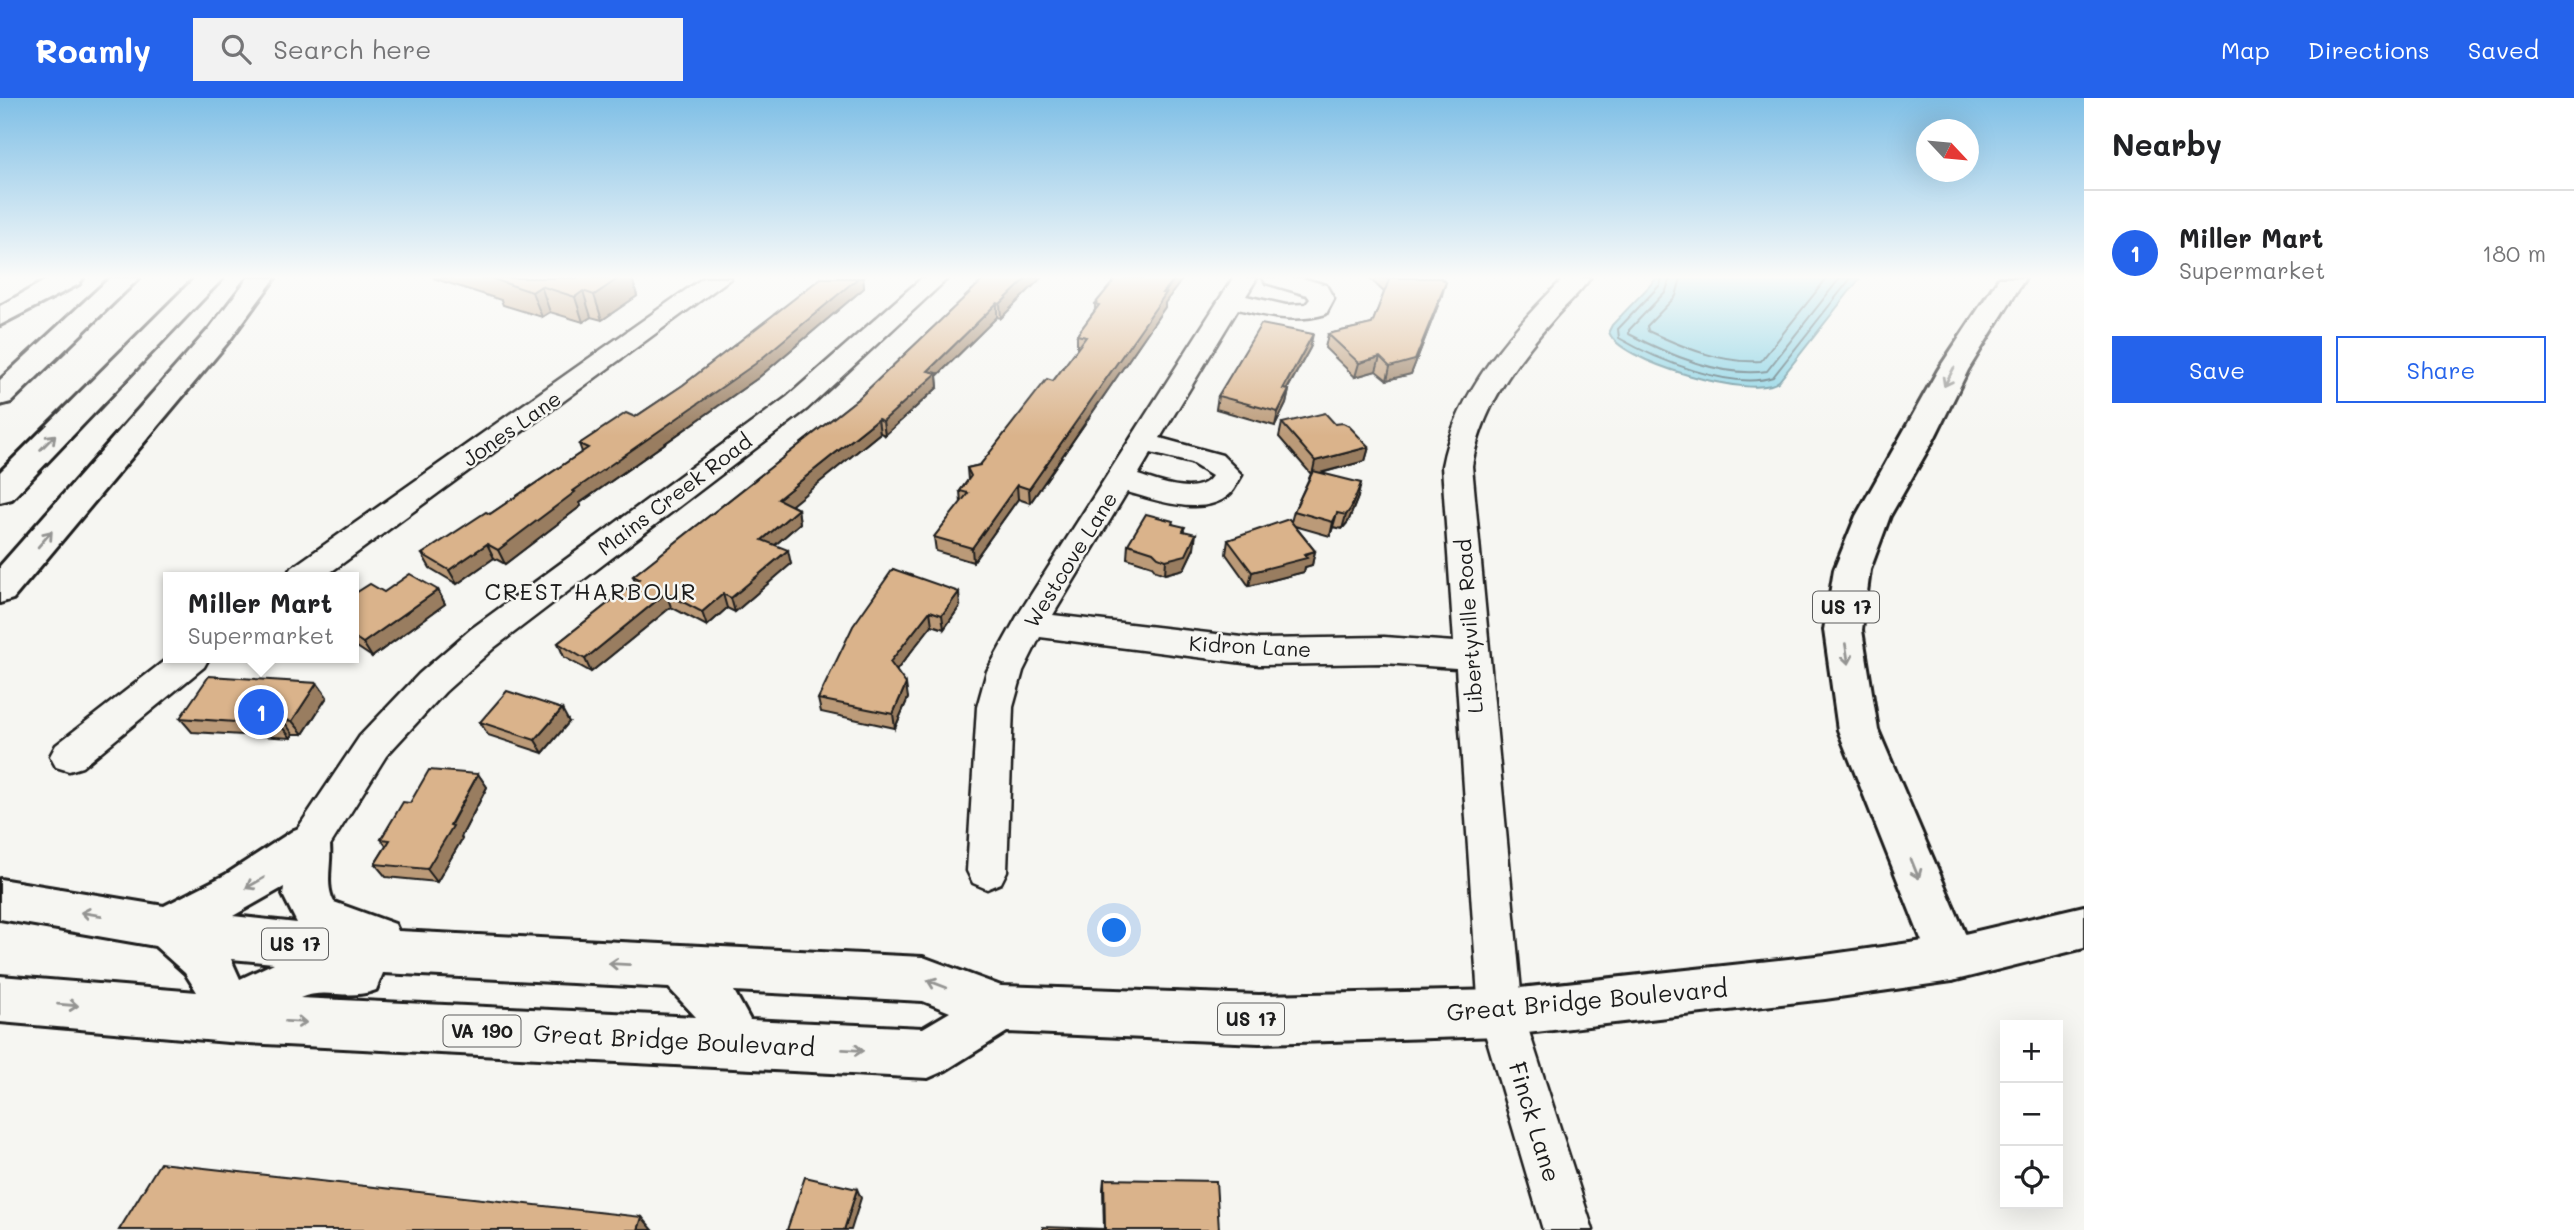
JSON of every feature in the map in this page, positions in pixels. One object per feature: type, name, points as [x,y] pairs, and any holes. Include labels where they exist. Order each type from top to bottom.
[{"type":"main road","points":[[0,396],[70,331]]},
{"type":"main road","points":[[0,491],[158,331]]},
{"type":"main road","points":[[0,590],[222,331]]},
{"type":"main road","name":"US 17","points":[[1952,959],[1858,730],[1843,630],[1852,570],[1872,516],[1918,439],[1953,370],[1978,331]]},
{"type":"main road","points":[[310,843],[273,873],[166,927],[207,960],[221,989],[228,1018],[266,989],[310,971],[482,982],[559,961]]},
{"type":"main road","points":[[310,843],[306,895],[318,916],[424,954]]},
{"type":"main road","name":"Great Bridge Boulevard","points":[[0,899],[166,927],[278,942],[424,954],[923,979],[1001,1009],[1259,1019],[1501,1013],[1825,977],[1952,959],[2084,927]]},
{"type":"main road","points":[[680,967],[710,995],[736,1044]]},
{"type":"main road","name":"Great Bridge Boulevard","points":[[0,999],[228,1018],[928,1053],[1001,1009]]},
{"type":"street","name":"Jones Lane","points":[[309,572],[645,331]]},
{"type":"street","name":"Mains Creek Road","points":[[310,843],[373,746],[432,683],[483,638],[797,403],[873,331]]},
{"type":"street","name":"Westcove Lane","points":[[987,871],[995,707],[1005,671],[1030,624],[1213,331]]},
{"type":"street","name":"Libertyville Road","points":[[1501,1013],[1457,466],[1462,433],[1480,398],[1530,331]]},
{"type":"street","points":[[1121,480],[1184,496],[1212,494],[1223,486],[1227,475],[1222,467],[1211,460],[1144,443]]},
{"type":"street","name":"Kidron Lane","points":[[1030,624],[1259,652],[1384,650],[1472,656]]},
{"type":"street","points":[[69,756],[186,663]]},
{"type":"street","name":"Finck Lane","points":[[1501,1013],[1568,1230]]},
{"type":"water","points":[[1609,331],[1818,331],[1779,381],[1765,386],[1716,382],[1658,365],[1634,354],[1617,342]]},
{"type":"building","points":[[753,331],[795,331],[755,364],[573,491],[575,492],[498,550],[487,544],[449,570],[422,554],[486,512],[490,514],[588,448],[579,444],[626,413],[635,417],[683,385]]},
{"type":"building","points":[[930,331],[969,331],[928,371],[937,373],[883,421],[878,419],[778,499],[798,509],[762,540],[788,550],[731,598],[723,594],[702,612],[666,593],[585,659],[558,643],[639,579],[633,576],[860,397]]},
{"type":"building","points":[[1080,331],[1140,331],[1029,489],[1017,485],[972,548],[934,537],[968,493],[960,491],[971,476],[967,468],[980,465],[1047,379],[1053,381],[1086,337],[1077,335]]},
{"type":"building","points":[[1257,331],[1296,331],[1313,334],[1283,389],[1289,390],[1278,412],[1218,396]]},
{"type":"building","points":[[1342,331],[1427,331],[1415,360],[1390,367],[1380,357],[1359,363],[1328,334]]},
{"type":"building","points":[[1325,413],[1335,424],[1343,423],[1349,426],[1369,447],[1315,461],[1282,423]]},
{"type":"building","points":[[1313,471],[1361,483],[1346,515],[1337,513],[1333,522],[1294,511]]},
{"type":"building","points":[[1146,514],[1173,521],[1172,524],[1185,527],[1183,531],[1196,534],[1186,555],[1166,560],[1153,552],[1128,544]]},
{"type":"building","points":[[1289,519],[1315,551],[1304,554],[1307,558],[1252,572],[1228,540]]},
{"type":"building","points":[[893,569],[959,592],[942,615],[930,611],[890,662],[906,684],[893,714],[818,699],[853,626]]},
{"type":"building","points":[[410,574],[438,590],[363,643],[359,640],[359,591],[370,584],[384,592]]},
{"type":"building","points":[[209,676],[317,683],[292,721],[283,720],[280,725],[180,718]]},
{"type":"building","points":[[507,691],[562,709],[535,740],[480,722]]},
{"type":"building","points":[[429,770],[478,774],[450,825],[453,826],[427,869],[375,864],[390,840],[381,839],[403,802],[410,803]]},
{"type":"building","points":[[160,1163],[642,1217],[638,1230],[119,1230]]},
{"type":"building","points":[[805,1177],[857,1189],[844,1230],[787,1230]]},
{"type":"building","points":[[1104,1179],[1216,1181],[1219,1230],[1043,1230],[1043,1227],[1105,1229]]},
{"type":"place","name":"Miller Mart","points":[[261,712]]},
{"type":"district","name":"CREST HARBOUR","points":[[591,592]]}]
